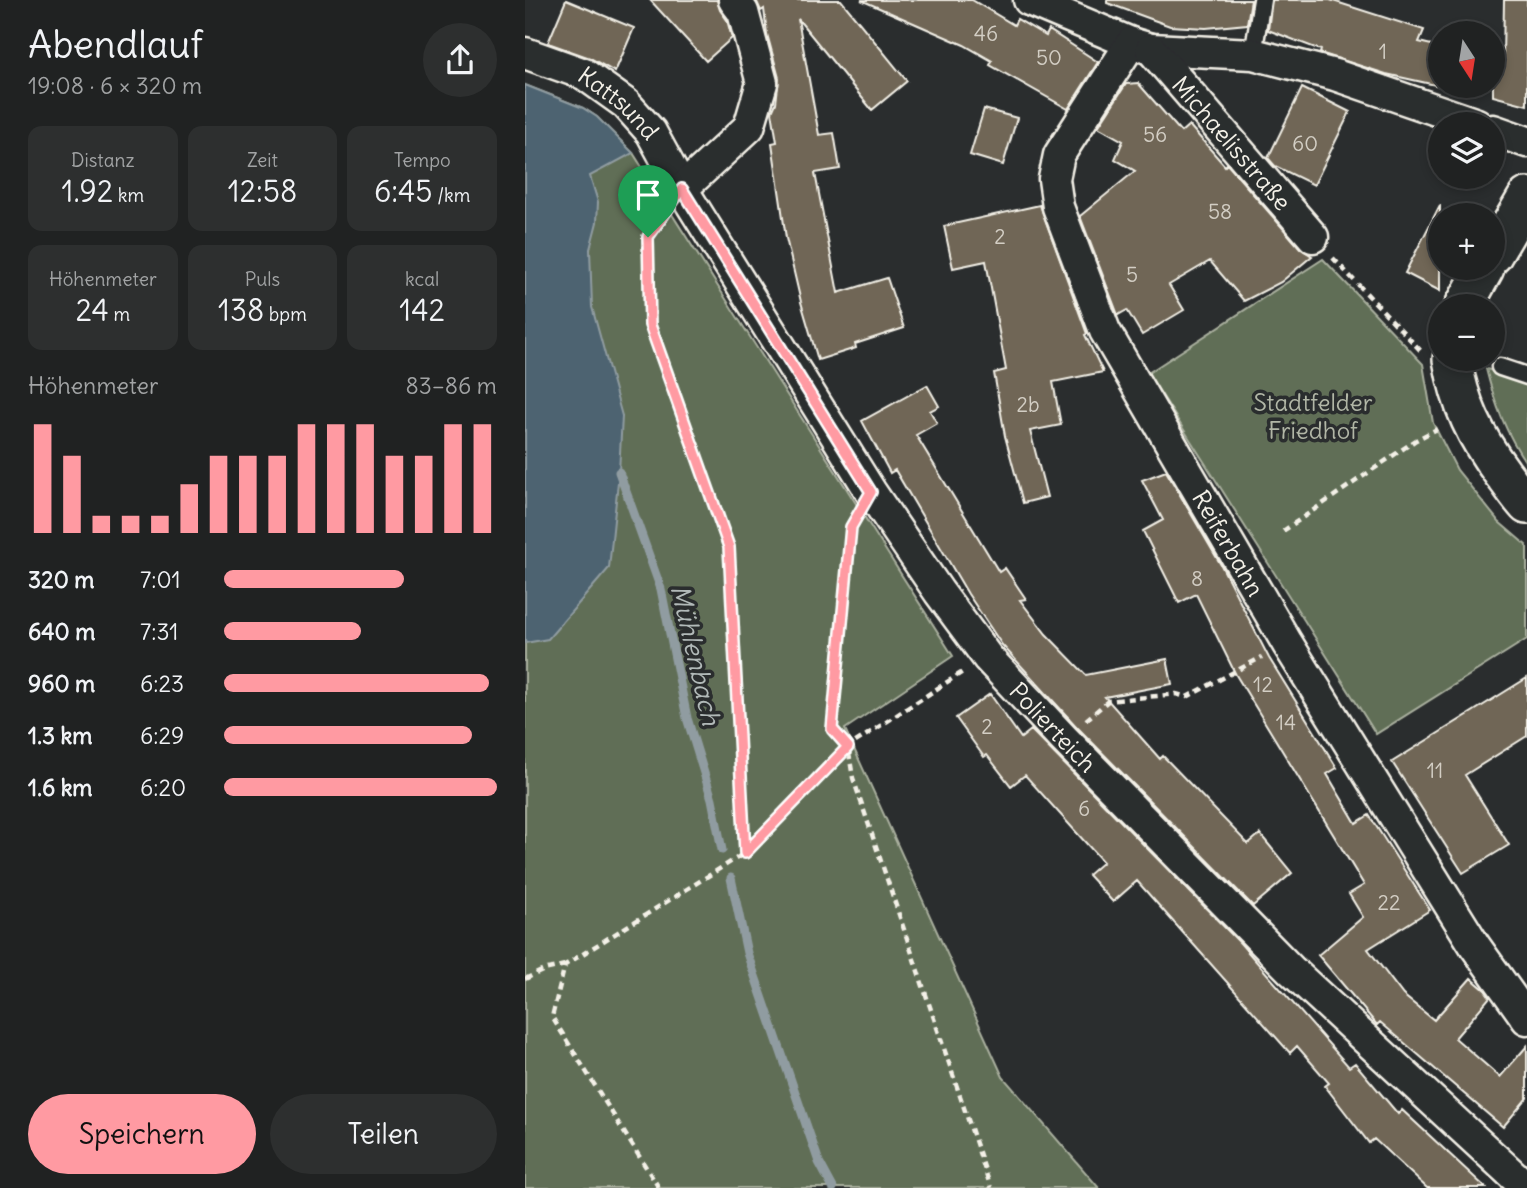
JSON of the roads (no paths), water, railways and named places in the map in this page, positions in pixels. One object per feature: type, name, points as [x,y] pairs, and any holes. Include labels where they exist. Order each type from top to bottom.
[{"type":"street","points":[[682,189],[749,127],[762,83],[743,12],[734,0]]},
{"type":"street","name":"Michaelisstraße","points":[[1030,0],[1141,46],[1253,54],[1335,75],[1442,112]]},
{"type":"street","name":"Michaelisstraße","points":[[1141,46],[1313,237]]},
{"type":"street","name":"Reiferbahn","points":[[1141,46],[1059,155],[1054,179],[1058,208],[1105,331],[1287,643],[1475,946],[1527,1019]]},
{"type":"street","name":"Kattsund","points":[[525,53],[584,74],[626,104],[651,132],[682,189]]},
{"type":"street","points":[[1505,134],[1527,142]]},
{"type":"street","name":"Polierteich","points":[[682,189],[871,492],[988,658],[1291,970],[1525,1183]]},
{"type":"street","points":[[1505,235],[1527,197]]},
{"type":"street","points":[[1458,385],[1481,444],[1527,505]]},
{"type":"lane","points":[[1253,54],[1262,0]]},
{"type":"lane","points":[[1505,368],[1527,376]]},
{"type":"water","points":[[525,85],[583,108],[597,117],[633,153],[590,176],[598,202],[597,222],[590,249],[592,307],[622,416],[609,568],[548,639],[525,643]]},
{"type":"waterway","name":"Mühlenbach","points":[[619,472],[661,589],[687,718],[712,799],[722,850]]},
{"type":"waterway","name":"Mühlenbach","points":[[731,878],[747,953],[819,1162],[833,1188]]},
{"type":"park label","name":"Stadtfelder Friedhof","points":[[1313,416]]}]
